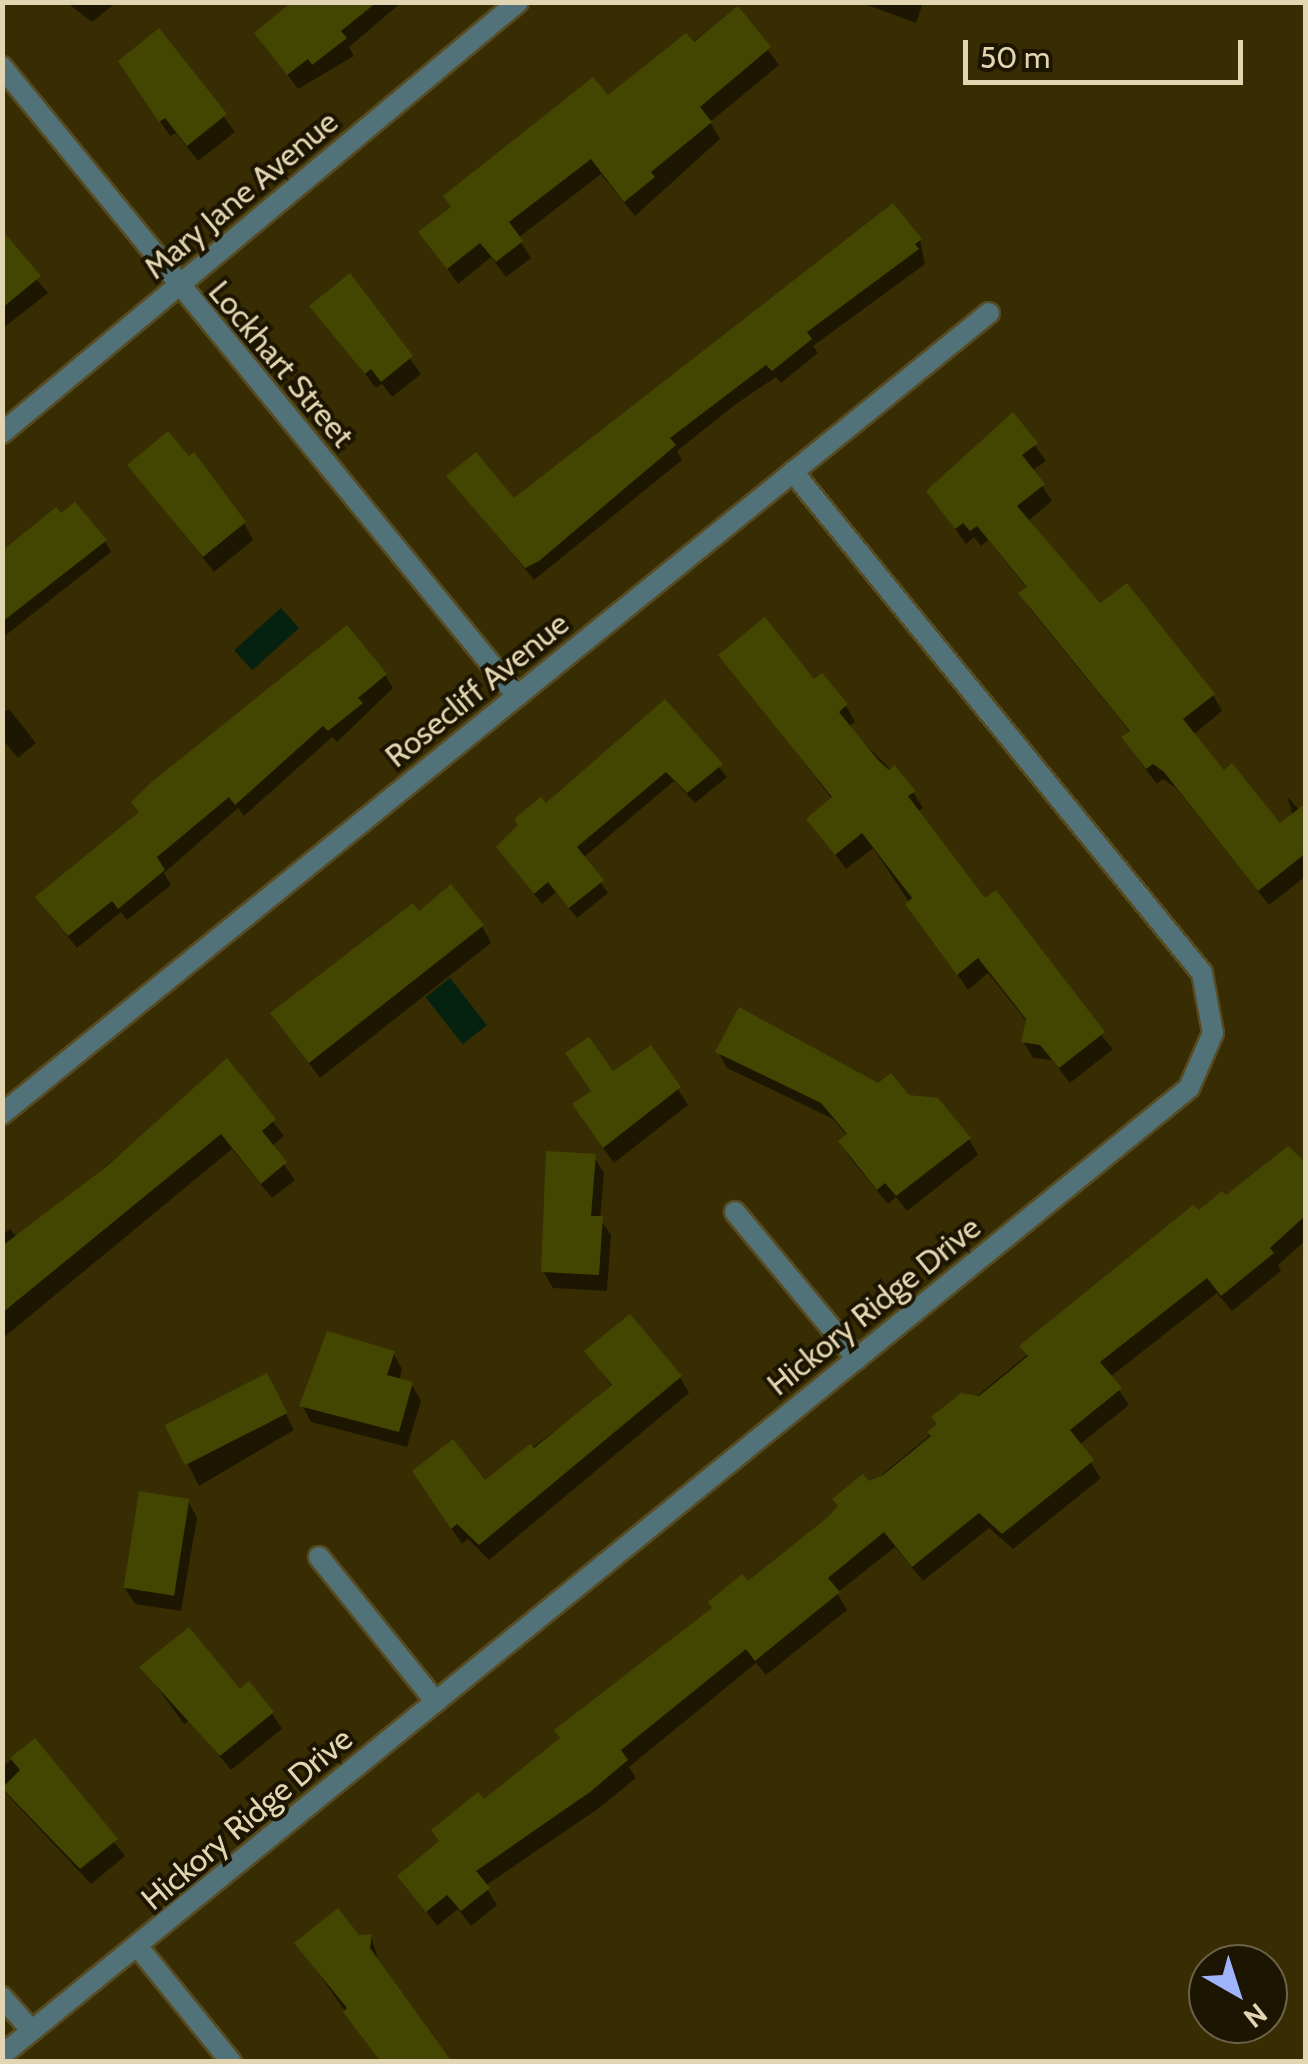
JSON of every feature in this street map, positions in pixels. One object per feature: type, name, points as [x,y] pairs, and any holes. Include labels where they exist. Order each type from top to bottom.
[{"type":"street","name":"Mary Jane Avenue","points":[[2,433],[518,2]]},
{"type":"street","name":"Lockhart Street","points":[[2,68],[517,696]]},
{"type":"street","name":"Rosecliff Avenue","points":[[2,1114],[989,313]]},
{"type":"street","name":"Hickory Ridge Drive","points":[[2,2055],[1189,1088],[1212,1033],[1202,974],[793,472]]},
{"type":"street","points":[[735,1212],[857,1359]]},
{"type":"street","points":[[319,1557],[436,1702]]},
{"type":"street","points":[[138,1948],[231,2062]]},
{"type":"street","points":[[2,1997],[32,2031]]},
{"type":"shaded area","points":[[281,608],[299,628],[252,670],[234,650]]},
{"type":"shaded area","points":[[450,978],[487,1025],[463,1044],[426,997]]},
{"type":"building","points":[[292,2],[377,2],[341,31],[347,38],[312,65],[308,59],[287,75],[254,33]]},
{"type":"building","points":[[738,6],[771,47],[700,107],[712,122],[651,172],[655,177],[624,202],[591,159],[509,222],[523,241],[496,262],[480,243],[447,269],[418,232],[451,207],[443,196],[593,77],[608,95],[686,33],[694,42]]},
{"type":"building","points":[[159,28],[227,114],[187,146],[165,118],[159,122],[118,61]]},
{"type":"building","points":[[893,203],[922,239],[915,244],[919,249],[807,332],[812,339],[772,371],[766,365],[670,438],[676,445],[539,561],[525,568],[446,476],[476,452],[514,498]]},
{"type":"building","points":[[2,230],[41,276],[2,308]]},
{"type":"building","points":[[350,273],[413,356],[381,382],[371,369],[365,374],[309,306]]},
{"type":"building","points":[[1013,412],[1038,443],[1022,455],[1045,484],[1017,506],[1100,603],[1127,583],[1215,694],[1183,719],[1224,770],[1232,763],[1280,823],[1306,803],[1306,853],[1258,891],[1164,772],[1153,764],[1146,769],[1121,737],[1130,731],[1018,593],[1027,587],[977,526],[970,531],[963,523],[955,529],[926,491]]},
{"type":"building","points":[[168,431],[189,456],[194,452],[246,522],[203,557],[127,465]]},
{"type":"building","points":[[75,502],[107,540],[2,622],[2,551],[56,507],[61,513]]},
{"type":"building","points":[[765,617],[814,679],[822,673],[848,704],[839,712],[878,760],[889,770],[894,765],[916,791],[908,796],[985,898],[996,890],[1105,1032],[1059,1068],[1040,1045],[1021,1042],[1026,1019],[978,958],[957,975],[905,904],[912,898],[862,833],[835,855],[806,819],[832,797],[718,655]]},
{"type":"building","points":[[347,625],[387,674],[358,698],[363,703],[328,731],[323,726],[235,805],[229,797],[157,857],[165,870],[118,909],[112,901],[68,936],[35,897],[139,812],[131,802],[153,781]]},
{"type":"building","points":[[665,699],[723,764],[687,793],[666,772],[577,847],[604,880],[569,908],[548,882],[534,894],[496,847],[518,825],[514,819],[541,797],[546,803]]},
{"type":"building","points":[[451,884],[484,925],[309,1063],[270,1013],[413,903],[419,911]]},
{"type":"building","points":[[739,1007],[878,1083],[891,1073],[909,1095],[938,1098],[971,1138],[896,1196],[885,1183],[877,1190],[838,1141],[847,1134],[821,1103],[715,1052]]},
{"type":"building","points":[[589,1037],[613,1071],[651,1045],[681,1087],[603,1148],[572,1104],[591,1091],[565,1053]]},
{"type":"building","points":[[227,1058],[276,1119],[262,1131],[287,1162],[261,1184],[221,1134],[2,1313],[2,1246],[106,1167]]},
{"type":"building","points":[[1288,1146],[1306,1163],[1306,1215],[1270,1248],[1274,1253],[1221,1296],[1207,1278],[1100,1362],[1122,1388],[1070,1430],[1094,1460],[1002,1534],[979,1513],[912,1567],[884,1532],[828,1578],[840,1592],[755,1661],[746,1649],[621,1750],[628,1760],[590,1792],[476,1871],[490,1888],[461,1911],[447,1895],[426,1912],[397,1876],[439,1841],[431,1830],[478,1792],[484,1799],[560,1738],[554,1730],[712,1608],[708,1602],[742,1574],[748,1581],[828,1517],[838,1506],[832,1499],[863,1474],[869,1481],[883,1475],[931,1436],[927,1432],[937,1424],[931,1417],[961,1393],[979,1396],[1028,1356],[1019,1346],[1193,1205],[1199,1210],[1222,1191],[1226,1195]]},
{"type":"building","points":[[546,1151],[596,1154],[591,1216],[603,1216],[599,1275],[541,1272]]},
{"type":"building","points":[[630,1314],[682,1376],[479,1545],[457,1524],[451,1529],[412,1471],[453,1439],[485,1480],[530,1444],[534,1448],[612,1385],[584,1351]]},
{"type":"building","points":[[327,1331],[395,1351],[387,1375],[413,1382],[399,1432],[299,1406]]},
{"type":"building","points":[[267,1373],[287,1413],[185,1465],[165,1425]]},
{"type":"building","points":[[139,1491],[189,1499],[174,1596],[124,1588]]},
{"type":"building","points":[[189,1627],[240,1689],[249,1681],[274,1712],[220,1756],[139,1667]]},
{"type":"building","points":[[35,1738],[118,1839],[80,1869],[2,1788],[20,1770],[10,1758]]},
{"type":"building","points":[[338,1908],[359,1935],[372,1934],[370,1948],[452,2062],[381,2062],[343,2012],[347,2008],[294,1943]]}]
